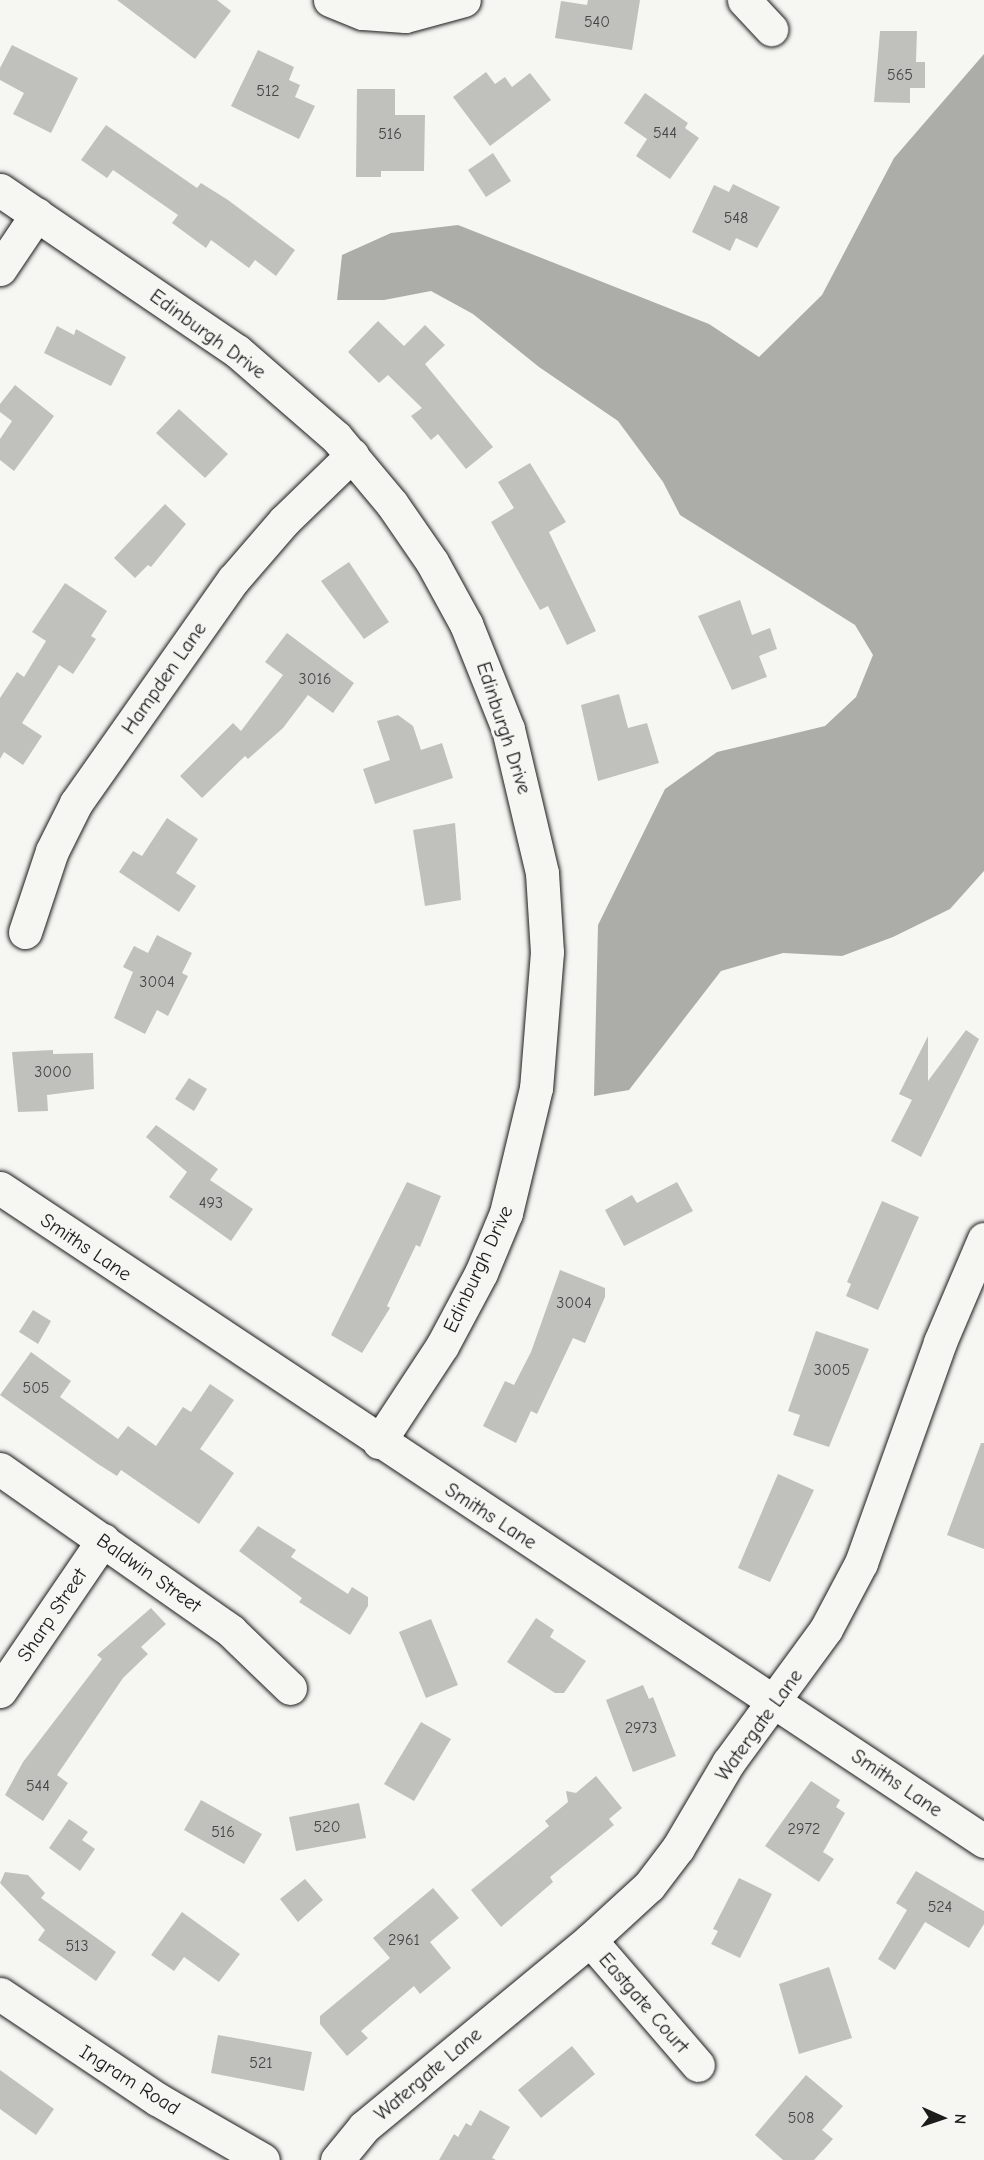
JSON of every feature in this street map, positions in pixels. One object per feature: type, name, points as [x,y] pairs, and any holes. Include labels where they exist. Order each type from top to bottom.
[{"type":"street","points":[[330,0],[363,13],[405,16],[464,0]]},
{"type":"street","points":[[744,0],[771,29]]},
{"type":"street","name":"Edinburgh Drive","points":[[0,190],[237,351],[294,397],[352,456],[432,562],[494,689],[530,807],[542,873],[547,952],[536,1088],[506,1213],[442,1346],[379,1442]]},
{"type":"street","points":[[0,269],[37,214]]},
{"type":"street","name":"Hampden Lane","points":[[25,932],[52,851],[76,803],[233,580],[285,520],[352,456]]},
{"type":"street","name":"Smiths Lane","points":[[0,1188],[379,1442],[984,1841]]},
{"type":"street","name":"Watergate Lane","points":[[337,2160],[364,2127],[590,1941],[649,1886],[678,1848],[728,1762],[826,1629],[861,1563],[940,1342],[984,1239]]},
{"type":"street","name":"Baldwin Street","points":[[0,1469],[231,1631],[290,1688]]},
{"type":"street","name":"Sharp Street","points":[[0,1690],[104,1540]]},
{"type":"street","name":"Eastgate Court","points":[[590,1941],[698,2065]]},
{"type":"street","name":"Ingram Road","points":[[0,1994],[157,2099],[263,2160]]},
{"type":"shaded area","points":[[984,54],[984,871],[950,909],[893,937],[842,956],[783,953],[721,971],[629,1090],[594,1096],[598,925],[665,789],[717,752],[825,726],[856,697],[873,655],[855,625],[680,515],[663,482],[618,421],[539,367],[473,314],[431,291],[384,300],[337,300],[342,255],[391,233],[458,225],[709,324],[759,357],[822,295],[894,158]]},
{"type":"building","points":[[117,0],[217,0],[231,11],[195,59]]},
{"type":"building","points":[[588,0],[640,0],[632,50],[555,38],[561,1],[587,5]]},
{"type":"building","points":[[880,31],[917,31],[916,62],[925,62],[925,88],[910,88],[910,103],[874,102]]},
{"type":"building","points":[[12,45],[78,78],[51,133],[13,114],[24,93],[0,80],[0,68]]},
{"type":"building","points":[[258,50],[294,67],[289,80],[300,85],[295,97],[315,106],[299,139],[231,106]]},
{"type":"building","points":[[486,72],[495,84],[505,77],[512,87],[530,73],[551,100],[490,146],[453,97]]},
{"type":"building","points":[[357,89],[395,89],[395,115],[425,115],[424,171],[381,171],[381,177],[356,177]]},
{"type":"building","points":[[645,93],[688,123],[685,128],[699,138],[670,179],[636,156],[647,139],[624,123]]},
{"type":"building","points":[[106,125],[197,188],[201,183],[228,200],[295,250],[276,276],[255,260],[249,268],[211,240],[206,248],[172,223],[178,215],[113,170],[107,178],[81,160]]},
{"type":"building","points":[[493,153],[511,181],[486,197],[468,170]]},
{"type":"building","points":[[733,184],[780,207],[757,248],[736,238],[730,251],[692,232],[714,185],[729,192]]},
{"type":"building","points":[[378,321],[404,346],[425,325],[445,345],[425,364],[493,447],[466,469],[438,434],[431,440],[411,416],[422,408],[388,375],[379,383],[348,352]]},
{"type":"building","points":[[57,326],[74,335],[76,329],[126,357],[111,386],[44,353]]},
{"type":"building","points":[[15,385],[54,416],[14,471],[0,460],[0,439],[12,421],[0,412],[0,404]]},
{"type":"building","points":[[179,409],[228,454],[205,478],[156,433]]},
{"type":"building","points":[[530,463],[566,522],[549,532],[596,631],[567,645],[548,606],[540,610],[491,522],[514,508],[498,482]]},
{"type":"building","points":[[165,504],[186,524],[151,567],[148,565],[135,578],[114,558]]},
{"type":"building","points":[[349,562],[389,622],[364,639],[321,581]]},
{"type":"building","points":[[65,583],[107,611],[91,636],[96,639],[73,674],[59,665],[22,723],[42,736],[23,765],[4,752],[0,759],[0,698],[17,672],[24,677],[46,641],[32,632]]},
{"type":"building","points":[[740,600],[752,635],[770,628],[777,649],[759,656],[767,677],[732,690],[698,616]]},
{"type":"building","points":[[287,633],[354,683],[333,713],[308,695],[283,728],[248,759],[245,756],[202,798],[180,776],[233,723],[241,731],[283,675],[265,662]]},
{"type":"building","points":[[619,694],[628,728],[647,723],[659,763],[598,781],[581,705]]},
{"type":"building","points":[[398,715],[413,726],[421,750],[442,743],[453,778],[375,804],[363,769],[390,760],[377,721]]},
{"type":"building","points":[[167,818],[198,839],[176,873],[196,886],[179,912],[119,872],[133,851],[142,856]]},
{"type":"building","points":[[455,823],[461,900],[425,906],[413,830]]},
{"type":"building","points":[[157,935],[192,953],[182,973],[188,976],[168,1016],[157,1010],[145,1034],[114,1018],[133,972],[123,967],[134,946],[148,953]]},
{"type":"building","points":[[966,1030],[979,1039],[921,1157],[891,1141],[912,1100],[899,1094],[928,1036],[928,1081]]},
{"type":"building","points":[[53,1050],[53,1054],[93,1053],[94,1089],[47,1095],[48,1111],[18,1112],[12,1052]]},
{"type":"building","points":[[189,1078],[207,1089],[194,1111],[175,1099]]},
{"type":"building","points":[[156,1125],[218,1169],[210,1180],[253,1209],[231,1241],[169,1197],[187,1172],[146,1137]]},
{"type":"building","points":[[407,1182],[441,1196],[420,1247],[416,1245],[387,1306],[390,1308],[362,1353],[331,1335]]},
{"type":"building","points":[[677,1182],[693,1211],[624,1246],[605,1210],[632,1195],[637,1203]]},
{"type":"building","points":[[882,1201],[919,1217],[878,1310],[846,1296],[851,1284],[847,1282]]},
{"type":"building","points":[[560,1270],[605,1288],[605,1297],[585,1343],[573,1338],[537,1414],[531,1411],[516,1443],[483,1426],[505,1381],[514,1385],[531,1352]]},
{"type":"building","points":[[33,1310],[51,1321],[38,1344],[19,1332]]},
{"type":"building","points":[[816,1331],[869,1349],[829,1447],[793,1435],[800,1415],[788,1411]]},
{"type":"building","points":[[31,1352],[71,1381],[60,1397],[118,1439],[128,1426],[156,1446],[183,1407],[191,1412],[210,1384],[234,1400],[200,1449],[234,1473],[199,1524],[121,1470],[117,1476],[98,1464],[0,1395]]},
{"type":"building","points":[[981,1443],[984,1443],[984,1549],[947,1535]]},
{"type":"building","points":[[778,1474],[814,1490],[770,1582],[738,1568]]},
{"type":"building","points":[[258,1526],[296,1550],[291,1557],[348,1594],[352,1587],[368,1597],[368,1606],[350,1635],[299,1602],[302,1598],[239,1551]]},
{"type":"building","points":[[151,1608],[166,1624],[141,1647],[148,1654],[123,1678],[57,1775],[68,1783],[43,1821],[5,1795],[23,1762],[102,1659],[97,1655]]},
{"type":"building","points":[[536,1618],[554,1630],[550,1637],[586,1661],[564,1693],[555,1693],[507,1662]]},
{"type":"building","points":[[431,1619],[458,1685],[426,1698],[399,1632]]},
{"type":"building","points":[[643,1685],[649,1699],[653,1697],[676,1756],[633,1772],[606,1700]]},
{"type":"building","points":[[421,1722],[451,1739],[414,1801],[384,1784]]},
{"type":"building","points":[[596,1776],[622,1808],[609,1819],[614,1825],[550,1877],[553,1882],[501,1927],[471,1890],[549,1826],[545,1821],[568,1802],[566,1791],[576,1793]]},
{"type":"building","points":[[811,1781],[840,1800],[836,1807],[845,1813],[823,1852],[834,1859],[819,1882],[765,1846]]},
{"type":"building","points":[[201,1800],[262,1834],[244,1864],[184,1830]]},
{"type":"building","points":[[359,1803],[366,1838],[296,1851],[289,1817]]},
{"type":"building","points":[[69,1819],[88,1832],[82,1840],[95,1849],[80,1871],[49,1848]]},
{"type":"building","points":[[916,1871],[984,1911],[984,1924],[969,1948],[925,1922],[895,1970],[878,1959],[907,1910],[896,1903]]},
{"type":"building","points":[[5,1872],[28,1875],[45,1893],[41,1898],[116,1952],[96,1981],[38,1940],[45,1930],[0,1883]]},
{"type":"building","points":[[739,1878],[772,1894],[740,1958],[711,1944],[718,1931],[713,1929]]},
{"type":"building","points":[[305,1879],[323,1900],[298,1922],[280,1899]]},
{"type":"building","points":[[433,1888],[459,1918],[430,1942],[451,1968],[420,1994],[414,1986],[361,2031],[368,2038],[347,2056],[320,2024],[320,2016],[390,1958],[373,1938]]},
{"type":"building","points":[[182,1912],[240,1954],[219,1982],[184,1957],[174,1971],[151,1955]]},
{"type":"building","points":[[829,1967],[852,2038],[799,2054],[779,1984]]},
{"type":"building","points":[[218,2035],[312,2052],[304,2091],[211,2073]]},
{"type":"building","points":[[572,2046],[595,2074],[541,2118],[518,2090]]},
{"type":"building","points":[[0,2070],[54,2109],[36,2135],[0,2109]]},
{"type":"building","points":[[806,2075],[843,2106],[822,2130],[833,2139],[814,2160],[783,2160],[755,2135]]},
{"type":"building","points":[[480,2110],[510,2127],[492,2158],[496,2160],[439,2160],[454,2134],[458,2137],[466,2123],[471,2126]]}]
